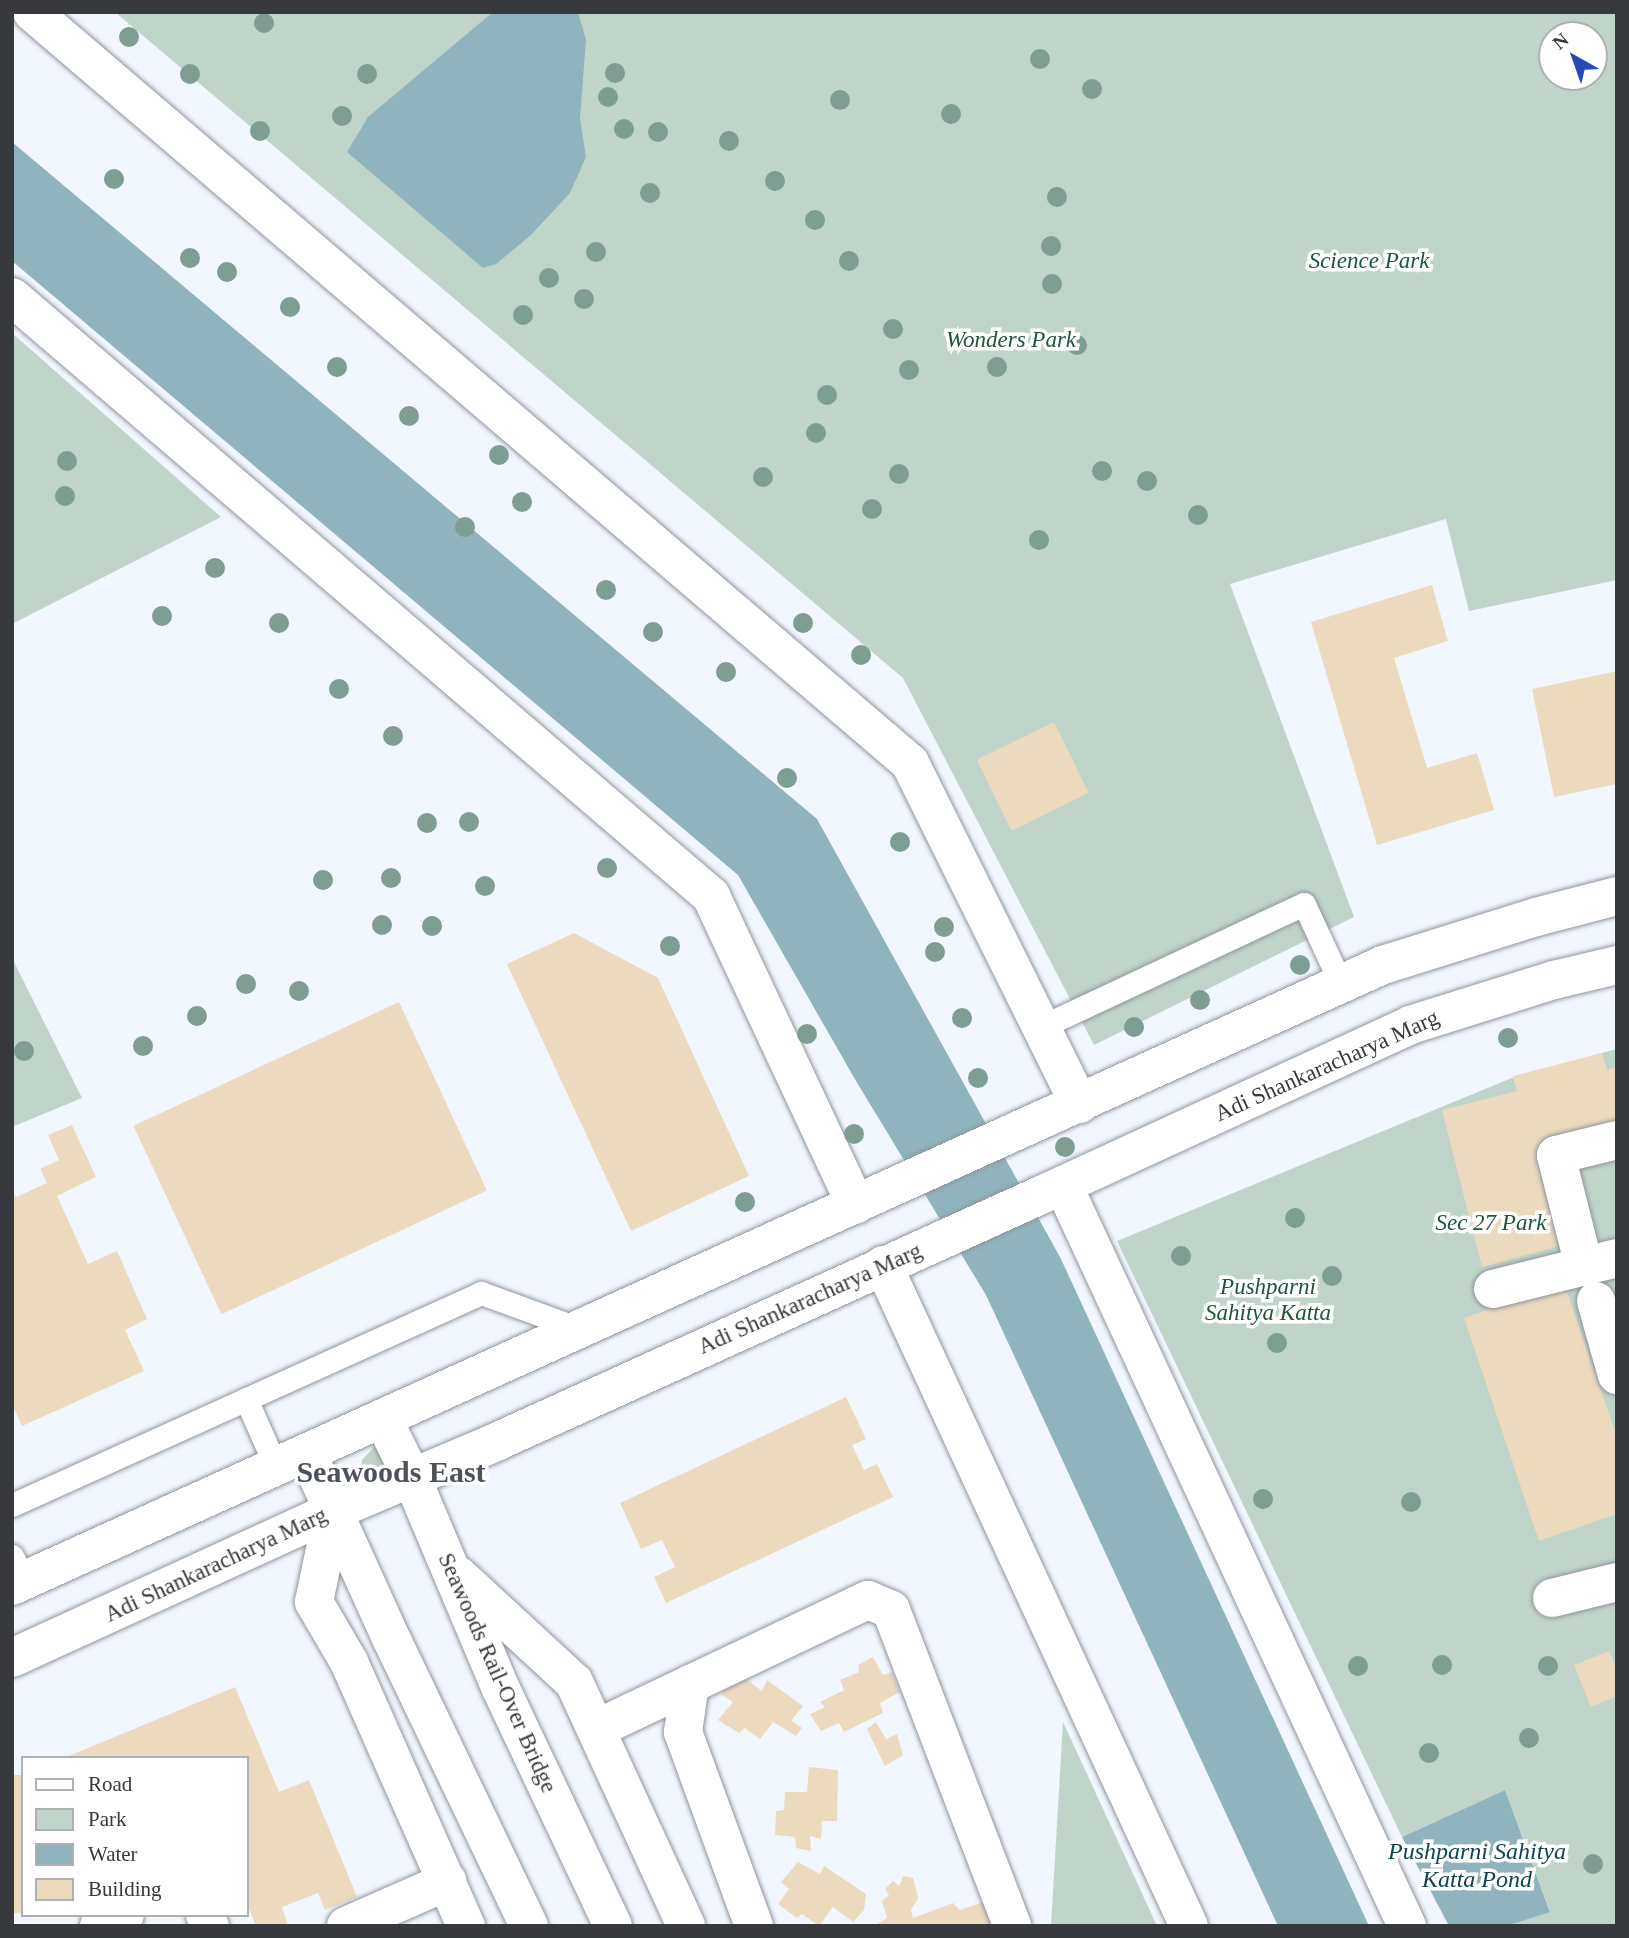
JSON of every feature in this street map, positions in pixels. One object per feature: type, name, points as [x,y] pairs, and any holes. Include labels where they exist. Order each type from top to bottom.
[{"type":"street","points":[[33,12],[910,762],[1079,1104]]},
{"type":"street","points":[[12,297],[711,897],[869,1199]]},
{"type":"street","points":[[16,1574],[292,1460],[1383,965],[1536,917],[1617,896]]},
{"type":"street","name":"Adi Shankaracharya Marg","points":[[12,1658],[411,1476],[496,1442],[1410,1025],[1554,980],[1617,965]]},
{"type":"street","points":[[1617,1140],[1556,1155],[1599,1275],[1617,1375]]},
{"type":"street","points":[[1052,1190],[1407,1926]]},
{"type":"street","points":[[899,1258],[1189,1926]]},
{"type":"street","points":[[1493,1289],[1599,1275]]},
{"type":"street","name":"Seawoods Rail-Over Bridge","points":[[383,1419],[411,1476],[501,1689],[613,1926]]},
{"type":"street","points":[[292,1460],[333,1511],[529,1926]]},
{"type":"street","points":[[333,1511],[314,1602],[349,1662],[466,1926]]},
{"type":"street","points":[[452,1570],[574,1682],[686,1926]]},
{"type":"street","points":[[1552,1598],[1617,1582]]},
{"type":"street","points":[[596,1729],[868,1600],[891,1610],[1012,1926]]},
{"type":"street","points":[[690,1684],[683,1732],[754,1926]]},
{"type":"street","points":[[346,1926],[448,1881]]},
{"type":"street","points":[[100,1926],[120,1917]]},
{"type":"lane","points":[[1041,1027],[1304,904],[1342,984]]},
{"type":"lane","points":[[12,1505],[481,1293],[582,1330]]},
{"type":"lane","points":[[246,1399],[292,1460]]},
{"type":"green space","name":"Wonders Park","points":[[115,12],[1617,12],[1617,580],[1469,611],[1446,519],[1230,584],[1354,917],[1094,1045],[903,678]]},
{"type":"green space","points":[[12,333],[221,517],[12,624]]},
{"type":"green space","points":[[12,958],[82,1098],[12,1127]]},
{"type":"green space","points":[[1617,1049],[1617,1926],[1506,1926],[1550,1911],[1505,1790],[1402,1837],[1117,1241],[1519,1075]]},
{"type":"green space","points":[[376,1445],[418,1460],[361,1480],[362,1460]]},
{"type":"green space","points":[[1063,1722],[1157,1926],[1051,1926]]},
{"type":"water","points":[[493,12],[578,12],[586,40],[580,119],[586,157],[570,193],[531,235],[496,264],[483,268],[347,152],[368,117]]},
{"type":"water","points":[[12,142],[817,819],[1061,1259],[1369,1926],[1278,1926],[986,1295],[856,1081],[738,875],[12,261]]},
{"type":"water","name":"Pushparni Sahitya Katta Pond","points":[[1505,1790],[1550,1912],[1506,1926],[1449,1926],[1402,1837]]},
{"type":"building","points":[[1432,585],[1448,641],[1394,658],[1427,768],[1477,753],[1494,810],[1377,845],[1311,622]]},
{"type":"building","points":[[1617,671],[1617,784],[1554,797],[1532,689]]},
{"type":"building","points":[[1054,722],[1089,793],[1011,831],[977,760]]},
{"type":"building","points":[[574,933],[658,978],[749,1176],[631,1231],[507,964]]},
{"type":"building","points":[[399,1002],[487,1191],[221,1314],[133,1126]]},
{"type":"building","points":[[1602,1053],[1607,1070],[1617,1067],[1617,1129],[1544,1147],[1568,1244],[1482,1267],[1442,1110],[1517,1091],[1513,1076]]},
{"type":"building","points":[[72,1125],[96,1177],[57,1196],[88,1264],[117,1251],[147,1319],[125,1330],[144,1371],[22,1426],[12,1404],[12,1190],[16,1197],[47,1183],[40,1169],[59,1160],[48,1135]]},
{"type":"building","points":[[1564,1283],[1617,1437],[1617,1514],[1539,1541],[1464,1318]]},
{"type":"building","points":[[846,1397],[866,1439],[852,1445],[864,1470],[877,1464],[893,1497],[666,1603],[654,1577],[675,1567],[662,1540],[641,1549],[620,1503]]},
{"type":"building","points":[[1609,1651],[1617,1670],[1617,1696],[1591,1707],[1574,1665]]},
{"type":"building","points":[[873,1657],[883,1675],[892,1672],[900,1692],[880,1703],[883,1713],[844,1732],[839,1723],[821,1731],[810,1714],[825,1707],[820,1702],[844,1690],[840,1680],[859,1672],[858,1665]]},
{"type":"building","points":[[739,1674],[762,1691],[767,1680],[803,1706],[791,1721],[802,1728],[796,1736],[773,1722],[760,1739],[745,1728],[739,1733],[718,1720],[733,1702],[721,1694]]},
{"type":"building","points":[[235,1687],[279,1792],[309,1780],[357,1897],[325,1910],[318,1893],[282,1907],[288,1926],[256,1926],[248,1906],[248,1756],[69,1756]]},
{"type":"building","points":[[876,1722],[886,1739],[897,1734],[903,1755],[885,1766],[867,1729]]},
{"type":"building","points":[[809,1767],[838,1770],[837,1821],[822,1821],[821,1839],[810,1836],[811,1851],[796,1848],[795,1837],[775,1835],[776,1811],[784,1810],[785,1792],[807,1792]]},
{"type":"building","points":[[12,1775],[21,1775],[21,1913],[12,1913]]},
{"type":"building","points":[[798,1862],[820,1874],[824,1866],[866,1894],[864,1910],[853,1922],[833,1907],[819,1926],[802,1914],[797,1918],[778,1904],[789,1889],[781,1882]]},
{"type":"building","points":[[903,1876],[913,1878],[918,1898],[911,1910],[913,1918],[953,1903],[960,1910],[983,1902],[994,1919],[987,1926],[874,1926],[887,1918],[882,1901],[889,1895],[885,1889],[893,1881],[899,1886]]},
{"type":"district","name":"Seawoods East","points":[[391,1472]]},
{"type":"park label","name":"Science Park","points":[[1369,261]]},
{"type":"park label","name":"Sec 27 Park","points":[[1491,1223]]},
{"type":"park label","name":"Pushparni Sahitya Katta","points":[[1268,1300]]}]
